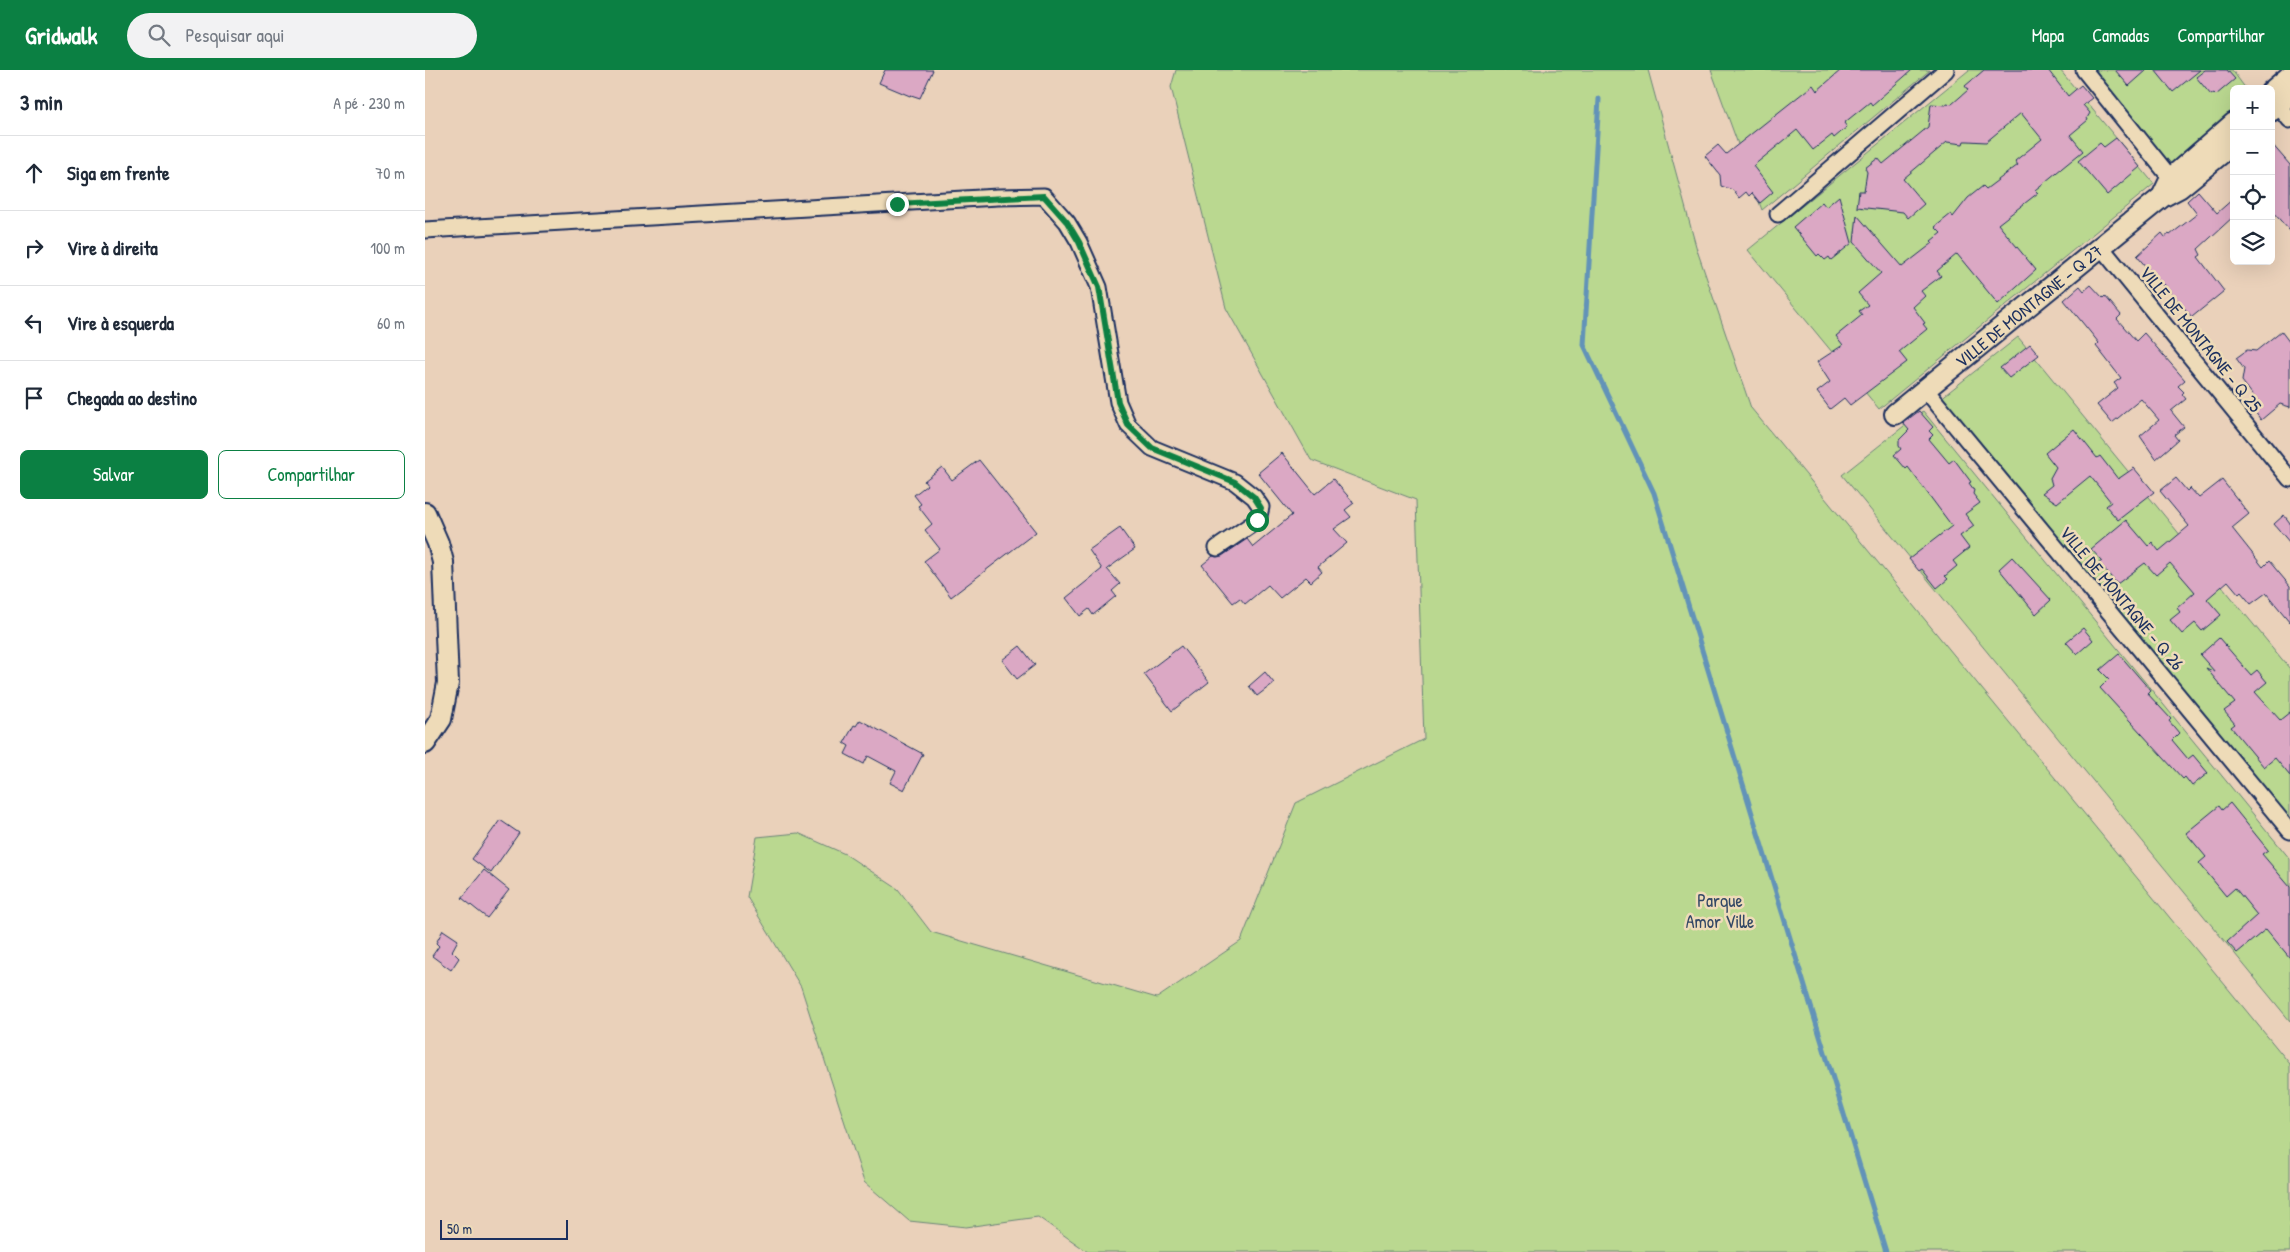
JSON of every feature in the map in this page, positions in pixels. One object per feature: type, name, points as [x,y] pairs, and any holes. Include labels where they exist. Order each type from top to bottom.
[{"type":"street","points":[[1778,214],[1945,70]]},
{"type":"street","points":[[2084,70],[2170,188]]},
{"type":"street","points":[[2279,104],[2290,76]]},
{"type":"street","points":[[2170,188],[2230,127]]},
{"type":"street","points":[[2170,188],[2230,146]]},
{"type":"street","name":"VILLE DE MONTAGNE - Q 27","points":[[1895,414],[2101,247],[2170,188]]},
{"type":"street","points":[[425,230],[998,197],[1044,196],[1067,222],[1079,242],[1099,287],[1118,402],[1128,425],[1152,448],[1235,482],[1254,497],[1261,508],[1257,520],[1217,548]]},
{"type":"street","name":"VILLE DE MONTAGNE - Q 25","points":[[2101,247],[2290,479]]},
{"type":"street","name":"VILLE DE MONTAGNE - Q 26","points":[[1925,389],[2290,831]]},
{"type":"street","points":[[425,513],[438,544],[443,562],[448,683],[441,719],[425,743]]},
{"type":"green space","name":"Parque Amor Ville","points":[[1176,70],[1648,70],[1697,250],[1751,408],[2290,1064],[2290,1252],[1088,1252],[1038,1217],[966,1227],[909,1221],[864,1182],[801,987],[747,897],[757,837],[798,833],[845,854],[898,889],[931,932],[1157,998],[1241,941],[1296,803],[1424,739],[1416,500],[1311,460],[1226,308],[1171,87]]},
{"type":"green space","points":[[1711,70],[1930,70],[1762,210]]},
{"type":"green space","points":[[1969,70],[2060,70],[2154,184],[1879,409],[1748,250]]},
{"type":"green space","points":[[2091,70],[2232,70],[2243,85],[2230,85],[2230,118],[2169,168]]},
{"type":"green space","points":[[2018,337],[2290,669],[2290,826],[1940,399]]},
{"type":"green space","points":[[1923,411],[2290,859],[2290,1021],[1842,475]]},
{"type":"building","points":[[885,70],[933,70],[920,98],[910,96],[879,83]]},
{"type":"building","points":[[1841,70],[1912,70],[1872,105],[1870,102],[1844,123],[1847,127],[1834,138],[1832,135],[1813,150],[1797,130],[1753,166],[1773,192],[1760,203],[1752,193],[1749,196],[1746,192],[1739,198],[1733,190],[1721,186],[1720,175],[1705,156],[1718,145],[1726,154],[1813,85],[1817,91]]},
{"type":"building","points":[[1984,70],[2048,70],[2068,96],[2081,85],[2092,98],[2083,105],[2090,113],[2087,118],[2088,120],[2070,135],[2083,151],[2035,190],[2038,193],[1998,224],[2036,270],[1998,304],[1957,254],[1937,271],[1941,276],[1921,291],[1925,296],[1913,307],[1925,323],[1923,324],[1927,329],[1899,352],[1907,362],[1850,405],[1844,398],[1830,409],[1817,392],[1830,382],[1817,362],[1843,345],[1836,336],[1862,315],[1859,311],[1868,305],[1858,293],[1881,273],[1854,242],[1857,215],[1902,267],[1933,243],[1931,241],[1941,233],[1935,227],[1951,214],[1953,217],[1968,198],[1983,186],[1986,189],[2018,165],[2015,161],[2042,139],[2021,113],[1986,142],[1964,141],[1963,144],[1947,142],[1903,179],[1924,204],[1908,218],[1903,212],[1857,207],[1859,191],[1864,191],[1867,172],[1865,168],[1878,158],[1883,164],[1928,127],[1931,104],[1952,104],[1968,90],[1965,86]]},
{"type":"building","points":[[2115,70],[2147,70],[2129,86]]},
{"type":"building","points":[[2155,70],[2200,70],[2173,92]]},
{"type":"building","points":[[2205,70],[2227,70],[2235,79],[2216,95],[2214,93],[2211,95],[2196,77]]},
{"type":"building","points":[[2116,138],[2140,167],[2107,195],[2078,161],[2100,143],[2104,147]]},
{"type":"building","points":[[2275,148],[2290,165],[2290,231],[2275,214]]},
{"type":"building","points":[[2198,191],[2217,213],[2230,202],[2230,220],[2198,249],[2201,255],[2198,257],[2224,291],[2192,317],[2164,284],[2162,286],[2137,256],[2162,233],[2165,237],[2170,235],[2197,214],[2187,201]]},
{"type":"building","points":[[1839,196],[1852,243],[1831,260],[1829,257],[1825,260],[1819,254],[1817,256],[1793,227],[1822,202],[1826,207]]},
{"type":"building","points":[[2091,285],[2103,298],[2105,296],[2121,315],[2117,319],[2136,341],[2144,333],[2185,380],[2178,386],[2184,392],[2182,394],[2186,399],[2171,411],[2184,427],[2174,435],[2178,440],[2156,459],[2140,436],[2159,420],[2141,399],[2112,423],[2097,405],[2118,388],[2114,383],[2121,378],[2096,346],[2099,343],[2064,300],[2080,286],[2084,291]]},
{"type":"building","points":[[2281,331],[2290,343],[2290,407],[2280,404],[2261,420],[2252,408],[2259,403],[2242,381],[2244,369],[2236,358],[2247,350],[2256,351]]},
{"type":"building","points":[[2030,344],[2039,355],[2009,378],[2000,368]]},
{"type":"building","points":[[1919,411],[1933,427],[1929,431],[1933,435],[1929,439],[1949,463],[1954,459],[1971,482],[1969,483],[1974,490],[1973,494],[1980,503],[1965,514],[1974,526],[1960,536],[1969,548],[1953,561],[1957,566],[1945,576],[1948,579],[1937,588],[1922,569],[1919,571],[1909,559],[1952,526],[1908,467],[1906,469],[1894,455],[1901,449],[1899,440],[1909,430],[1903,423]]},
{"type":"building","points":[[2074,429],[2097,458],[2100,456],[2118,479],[2134,468],[2154,492],[2118,520],[2106,506],[2111,502],[2090,476],[2057,503],[2042,493],[2052,485],[2050,478],[2056,467],[2045,453]]},
{"type":"building","points":[[1282,453],[1315,494],[1333,479],[1354,503],[1345,510],[1351,517],[1334,529],[1347,543],[1318,567],[1322,572],[1311,582],[1306,577],[1280,598],[1268,585],[1245,604],[1240,598],[1233,603],[1202,565],[1213,556],[1222,556],[1247,539],[1253,547],[1292,515],[1258,473]]},
{"type":"building","points":[[979,460],[1036,532],[951,597],[924,561],[940,549],[925,530],[932,524],[918,506],[921,504],[914,495],[927,485],[924,481],[942,467],[952,480]]},
{"type":"building","points":[[2176,478],[2187,491],[2190,488],[2199,498],[2222,480],[2249,514],[2232,528],[2263,567],[2269,561],[2290,586],[2290,622],[2266,593],[2251,604],[2228,581],[2207,599],[2221,615],[2202,631],[2195,623],[2182,634],[2170,620],[2180,612],[2177,608],[2195,592],[2170,563],[2156,575],[2145,563],[2117,584],[2099,563],[2102,561],[2091,549],[2126,520],[2148,546],[2152,542],[2159,551],[2189,526],[2160,491]]},
{"type":"building","points":[[2284,515],[2290,523],[2290,543],[2274,524]]},
{"type":"building","points":[[1120,528],[1135,549],[1107,569],[1120,584],[1112,591],[1116,596],[1093,615],[1089,609],[1080,616],[1066,598],[1102,569],[1089,550]]},
{"type":"building","points":[[2012,557],[2051,600],[2036,614],[1999,569]]},
{"type":"building","points":[[2083,628],[2093,640],[2077,654],[2066,642]]},
{"type":"building","points":[[2219,638],[2251,675],[2257,670],[2267,682],[2255,692],[2280,720],[2290,712],[2290,776],[2275,758],[2264,767],[2231,727],[2235,724],[2224,711],[2235,703],[2206,668],[2215,672],[2200,655]]},
{"type":"building","points":[[1020,646],[1035,665],[1017,679],[1002,660]]},
{"type":"building","points":[[1181,646],[1209,682],[1172,711],[1144,674]]},
{"type":"building","points":[[2119,654],[2150,690],[2147,693],[2171,719],[2169,721],[2179,733],[2172,740],[2188,759],[2193,755],[2208,773],[2192,786],[2185,777],[2183,779],[2100,688],[2109,679],[2100,670]]},
{"type":"building","points":[[1265,672],[1274,683],[1257,696],[1249,686]]},
{"type":"building","points":[[860,720],[923,754],[904,790],[890,783],[896,771],[868,756],[864,764],[845,754],[849,746],[844,743],[854,725],[856,726]]},
{"type":"building","points":[[2230,803],[2268,850],[2262,854],[2290,887],[2290,958],[2266,929],[2237,953],[2227,942],[2257,915],[2235,888],[2226,896],[2199,863],[2206,857],[2186,833],[2219,806],[2222,810]]},
{"type":"building","points":[[500,820],[519,833],[491,873],[472,859]]},
{"type":"building","points":[[484,870],[509,890],[487,918],[462,898]]},
{"type":"building","points":[[443,930],[458,940],[452,951],[459,958],[451,970],[432,956],[439,946],[436,943]]},
{"type":"waterway","points":[[1599,99],[1584,345],[1654,493],[1886,1252]]},
{"type":"route","points":[[897,204],[998,197],[1044,196],[1067,222],[1079,242],[1099,287],[1118,402],[1128,425],[1152,448],[1235,482],[1254,497],[1261,508],[1257,520]]}]
